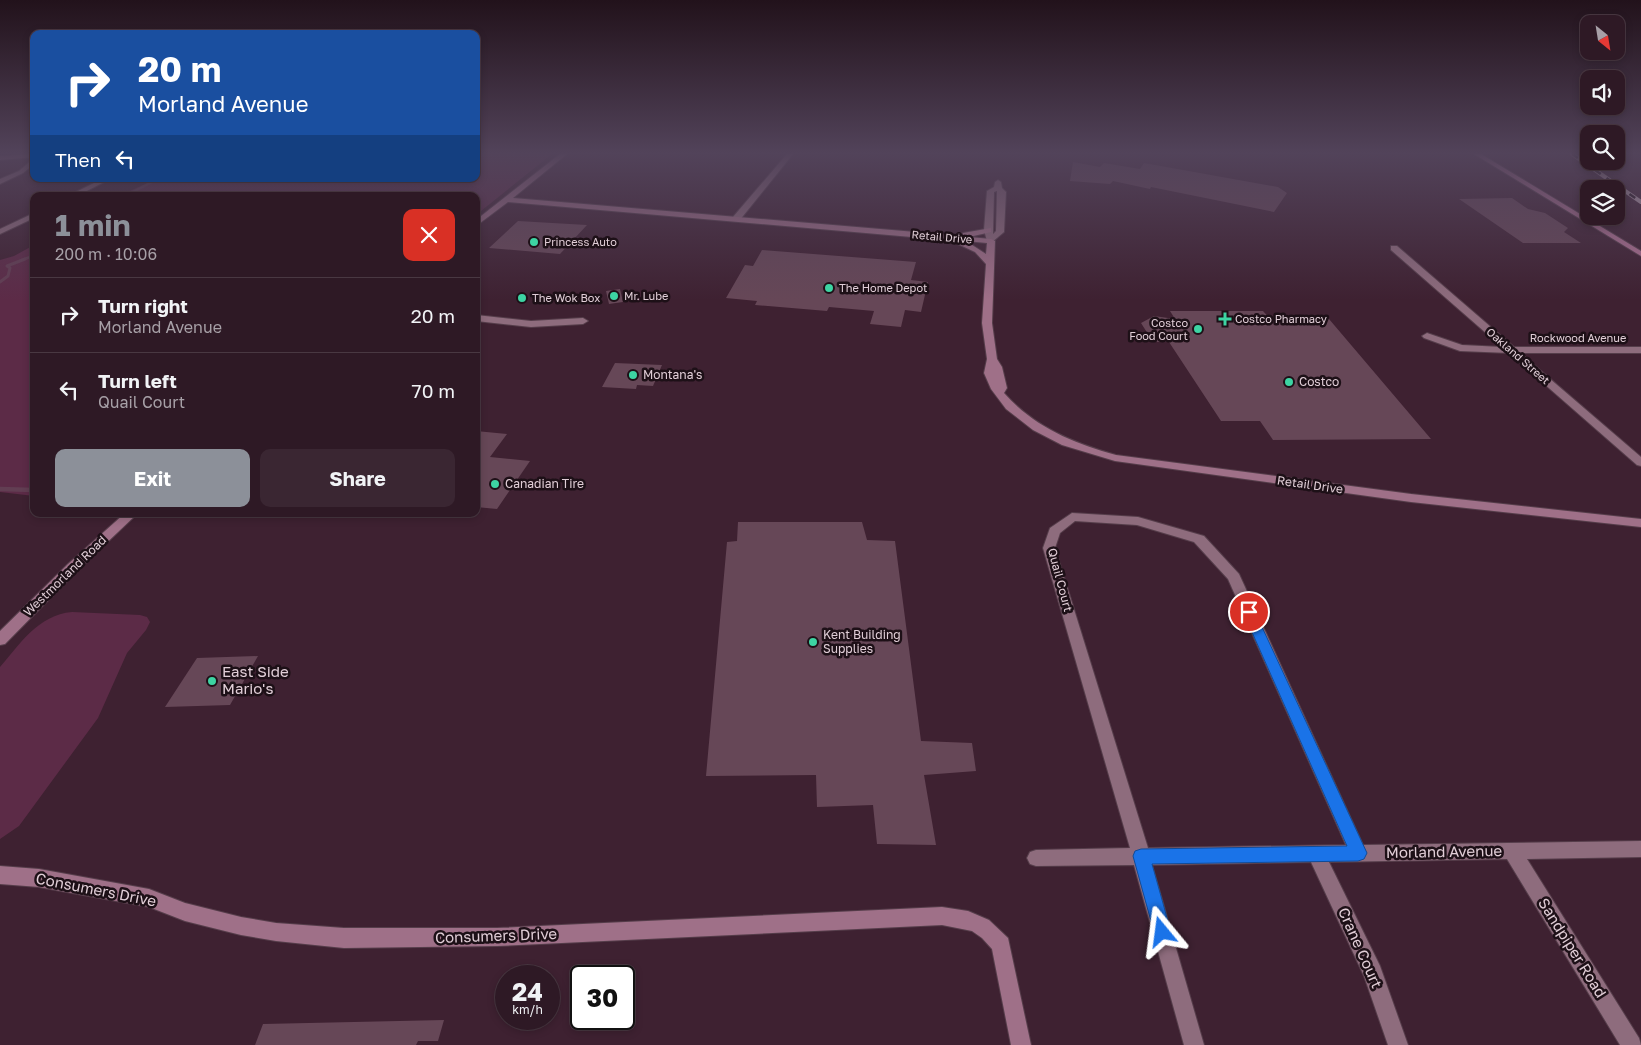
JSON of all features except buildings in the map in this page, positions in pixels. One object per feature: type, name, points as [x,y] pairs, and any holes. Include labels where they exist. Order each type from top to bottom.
[{"type":"main road","points":[[1557,203],[1641,254]]},
{"type":"street","points":[[480,221],[503,203]]},
{"type":"street","name":"Retail Drive","points":[[542,203],[991,240],[987,323],[992,359],[988,367],[993,388],[1022,418],[1071,446],[1115,458],[1411,498],[1641,523]]},
{"type":"street","points":[[553,203],[558,204]]},
{"type":"street","points":[[736,219],[749,203]]},
{"type":"street","points":[[990,203],[988,230],[991,240],[1000,232],[1001,203]]},
{"type":"street","points":[[480,222],[508,210],[558,204]]},
{"type":"street","points":[[0,232],[30,217]]},
{"type":"street","points":[[942,237],[956,237],[988,230]]},
{"type":"street","points":[[942,237],[972,246],[981,252],[990,264]]},
{"type":"street","name":"Oakland Street","points":[[1394,248],[1641,463]]},
{"type":"street","points":[[480,318],[531,324],[583,321]]},
{"type":"street","name":"Rockwood Avenue","points":[[1427,336],[1466,349],[1641,350]]},
{"type":"street","name":"Westmorland Road","points":[[0,640],[73,567],[128,517]]},
{"type":"street","name":"Quail Court","points":[[1141,856],[1049,548],[1054,531],[1072,517],[1138,521],[1199,539],[1234,577],[1358,853]]},
{"type":"street","name":"Morland Avenue","points":[[1036,858],[1641,849]]},
{"type":"street","name":"Sandpiper Road","points":[[1512,851],[1632,1045]]},
{"type":"street","name":"Crane Court","points":[[1316,854],[1373,973],[1398,1045]]},
{"type":"street","points":[[1141,856],[1194,1045]]},
{"type":"street","name":"Consumers Drive","points":[[0,875],[39,878],[149,898],[186,912],[241,926],[276,932],[344,938],[497,936],[942,916],[969,920],[983,926],[994,934],[1001,946],[1021,1045]]},
{"type":"shaded area","points":[[480,203],[491,203],[480,212]]},
{"type":"shaded area","points":[[30,247],[30,496],[0,492],[0,260],[14,256]]},
{"type":"shaded area","points":[[72,612],[140,615],[147,617],[150,622],[146,630],[127,653],[98,718],[19,826],[0,839],[0,667],[23,640],[40,625],[60,614]]},
{"type":"waterway","points":[[22,260],[30,257]]},
{"type":"waterway","points":[[0,282],[8,276],[10,268],[7,266],[25,259]]},
{"type":"waterway","points":[[0,489],[30,490]]},
{"type":"place","name":"Princess Auto","points":[[534,242]]},
{"type":"place","name":"The Home Depot","points":[[829,288]]},
{"type":"place","name":"Mr. Lube","points":[[614,296]]},
{"type":"place","name":"The Wok Box","points":[[522,298]]},
{"type":"place","name":"Costco Pharmacy","points":[[1225,319]]},
{"type":"place","name":"Costco Food Court","points":[[1198,329]]},
{"type":"place","name":"Montana's","points":[[633,375]]},
{"type":"place","name":"Costco","points":[[1289,382]]},
{"type":"place","name":"Canadian Tire","points":[[495,484]]},
{"type":"place","name":"Kent Building Supplies","points":[[813,642]]},
{"type":"place","name":"East Side Mario's","points":[[212,681]]},
{"type":"route","points":[[1162,932],[1141,856],[1358,853],[1249,612]]}]
